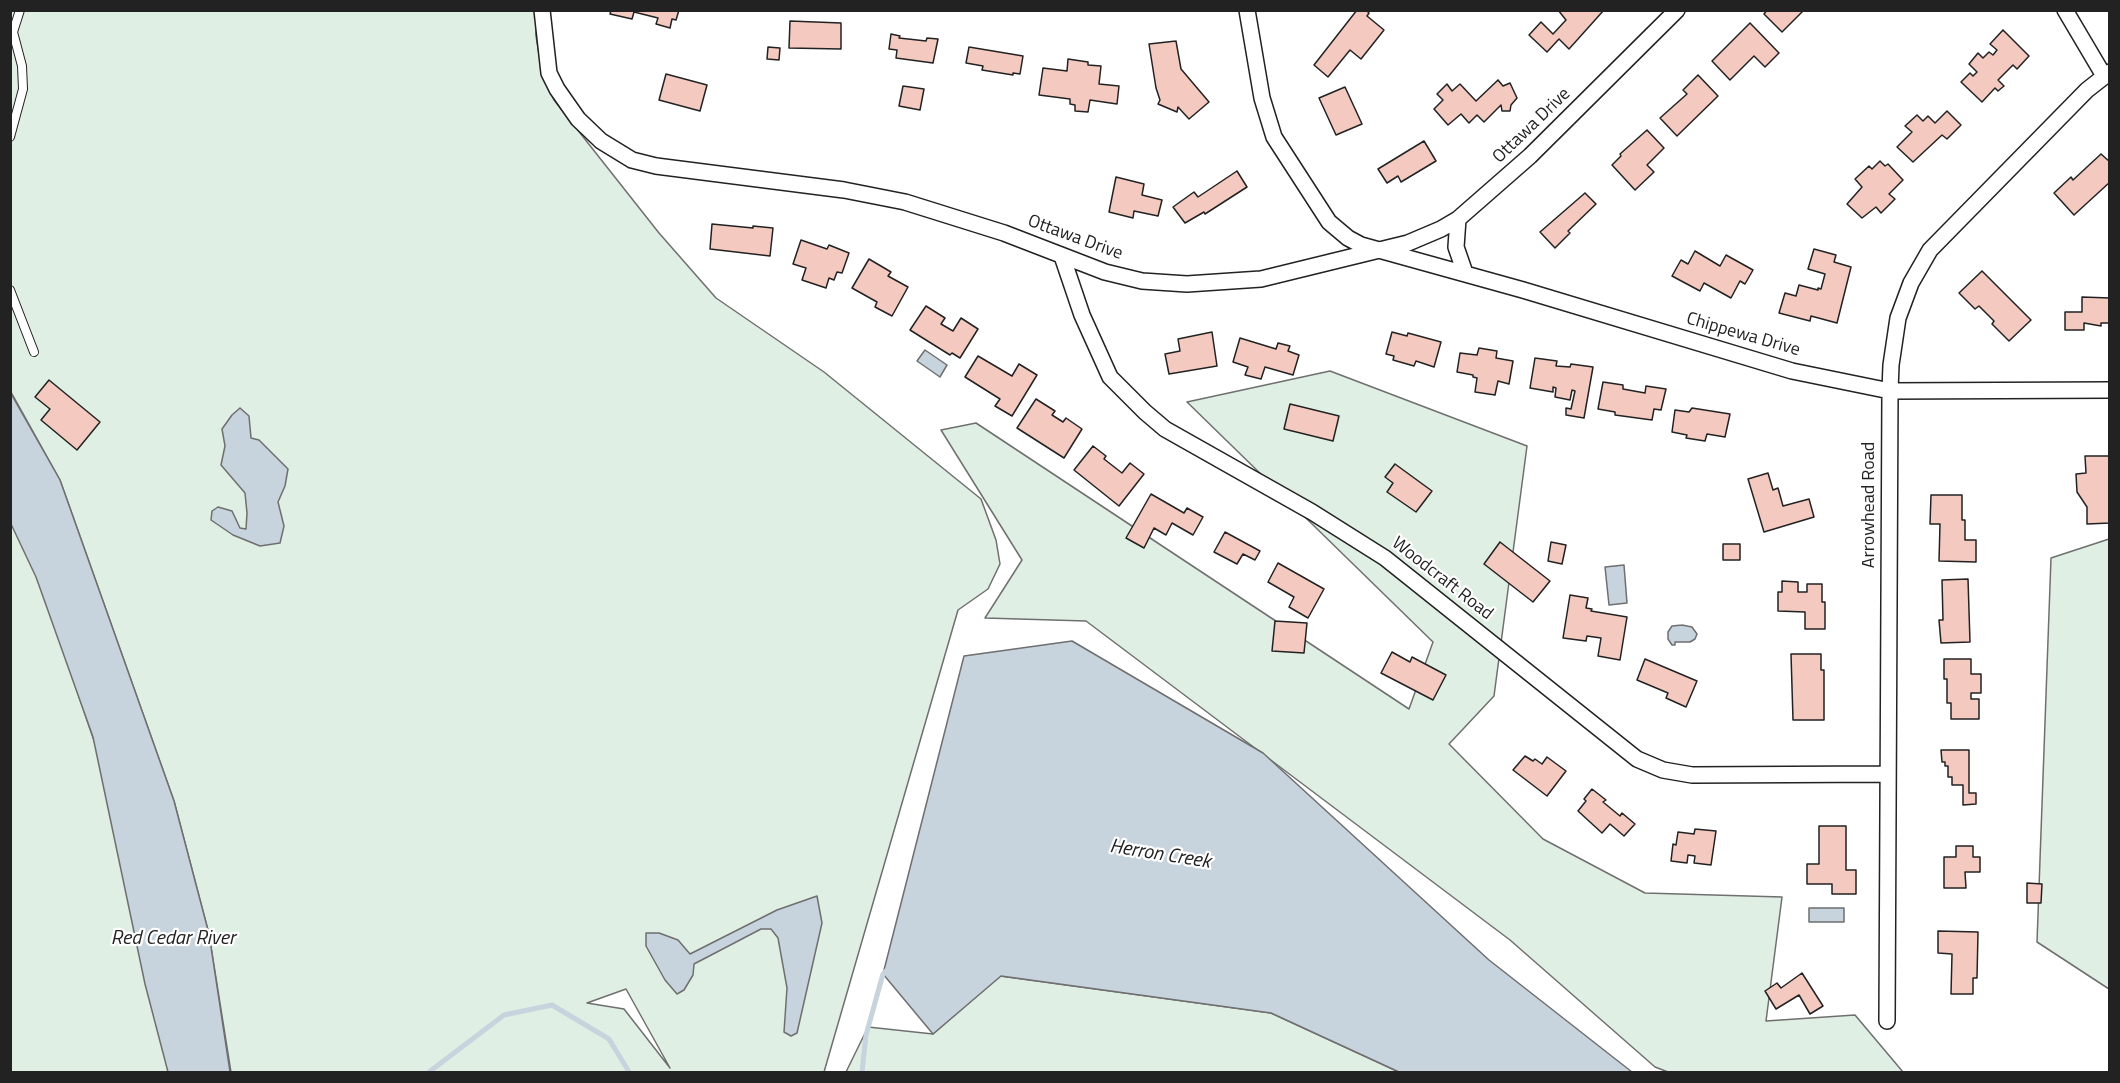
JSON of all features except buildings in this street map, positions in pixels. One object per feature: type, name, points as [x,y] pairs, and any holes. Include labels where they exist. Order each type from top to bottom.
[{"type":"street","name":"Ottawa Drive","points":[[542,10],[549,73],[557,89],[578,120],[621,155],[656,166],[844,190],[905,202],[1004,233],[1105,273],[1142,280],[1212,284],[1261,279],[1424,238],[1458,219],[1530,156],[1677,10]]},
{"type":"street","name":"Chippewa Drive","points":[[1247,10],[1265,112],[1280,148],[1329,222],[1348,238],[1376,250],[1465,273],[1792,370],[1890,391],[2109,390]]},
{"type":"street","points":[[2065,10],[2107,74]]},
{"type":"street","name":"Arrowhead Road","points":[[1887,1021],[1890,391],[1891,365],[1899,318],[1911,283],[1930,250],[2087,90],[2107,74]]},
{"type":"street","points":[[1458,219],[1456,247],[1465,273]]},
{"type":"street","name":"Woodcraft Road","points":[[1062,256],[1082,315],[1110,377],[1145,412],[1165,429],[1312,512],[1385,558],[1637,759],[1663,770],[1692,775],[1888,774]]},
{"type":"lane","points":[[10,137],[23,89],[21,66],[13,32],[20,10]]},
{"type":"lane","points":[[10,290],[34,352]]},
{"type":"green space","points":[[10,11],[536,11],[536,36],[542,72],[554,100],[659,233],[716,298],[824,372],[981,499],[996,540],[1000,564],[988,589],[958,610],[824,1072],[231,1072],[209,934],[174,801],[60,480],[11,392]],"holes":[[[626,989],[670,1068],[624,1009],[587,1003]]]},
{"type":"green space","points":[[1330,371],[1527,446],[1494,696],[1449,744],[1543,839],[1645,893],[1782,897],[1766,1021],[1855,1015],[1903,1072],[1668,1072],[1655,1067],[1510,940],[1086,621],[985,618],[1022,560],[941,430],[976,423],[1409,709],[1433,642],[1187,402]]},
{"type":"green space","points":[[10,495],[142,881],[196,1072],[11,1072]]},
{"type":"green space","points":[[2109,539],[2109,989],[2037,942],[2051,558]]},
{"type":"green space","points":[[1000,976],[1271,1013],[1399,1072],[846,1072],[868,1027],[933,1034]]},
{"type":"water","points":[[925,350],[947,365],[940,377],[917,361]]},
{"type":"water","name":"Red Cedar River","points":[[10,392],[60,480],[174,801],[209,934],[230,1072],[168,1072],[145,984],[93,737],[36,577],[11,524]]},
{"type":"water","points":[[240,408],[249,416],[251,438],[259,440],[288,469],[285,486],[278,502],[284,526],[280,543],[260,546],[233,535],[211,520],[212,511],[218,507],[232,511],[240,528],[246,529],[245,493],[221,465],[225,446],[222,429]]},
{"type":"water","points":[[1624,565],[1627,603],[1609,605],[1605,567]]},
{"type":"water","points":[[1672,626],[1692,627],[1697,634],[1695,639],[1690,642],[1675,642],[1675,645],[1672,645],[1668,639],[1668,632]]},
{"type":"water","points":[[1072,641],[1263,753],[1489,960],[1632,1072],[1399,1072],[1271,1013],[1001,976],[933,1034],[883,974],[964,656]]},
{"type":"water","points":[[817,896],[822,923],[797,1033],[791,1036],[784,1032],[787,988],[778,938],[771,929],[761,929],[694,964],[693,975],[684,990],[677,994],[665,980],[646,946],[646,933],[659,933],[678,940],[690,954],[777,910]]},
{"type":"water","points":[[1809,908],[1844,908],[1844,922],[1809,922]]},
{"type":"waterway","name":"Herron Creek","points":[[862,1072],[866,1035],[883,974],[886,971]]},
{"type":"waterway","name":"Herron Creek","points":[[429,1072],[504,1015],[552,1005],[609,1039],[629,1072]]}]
